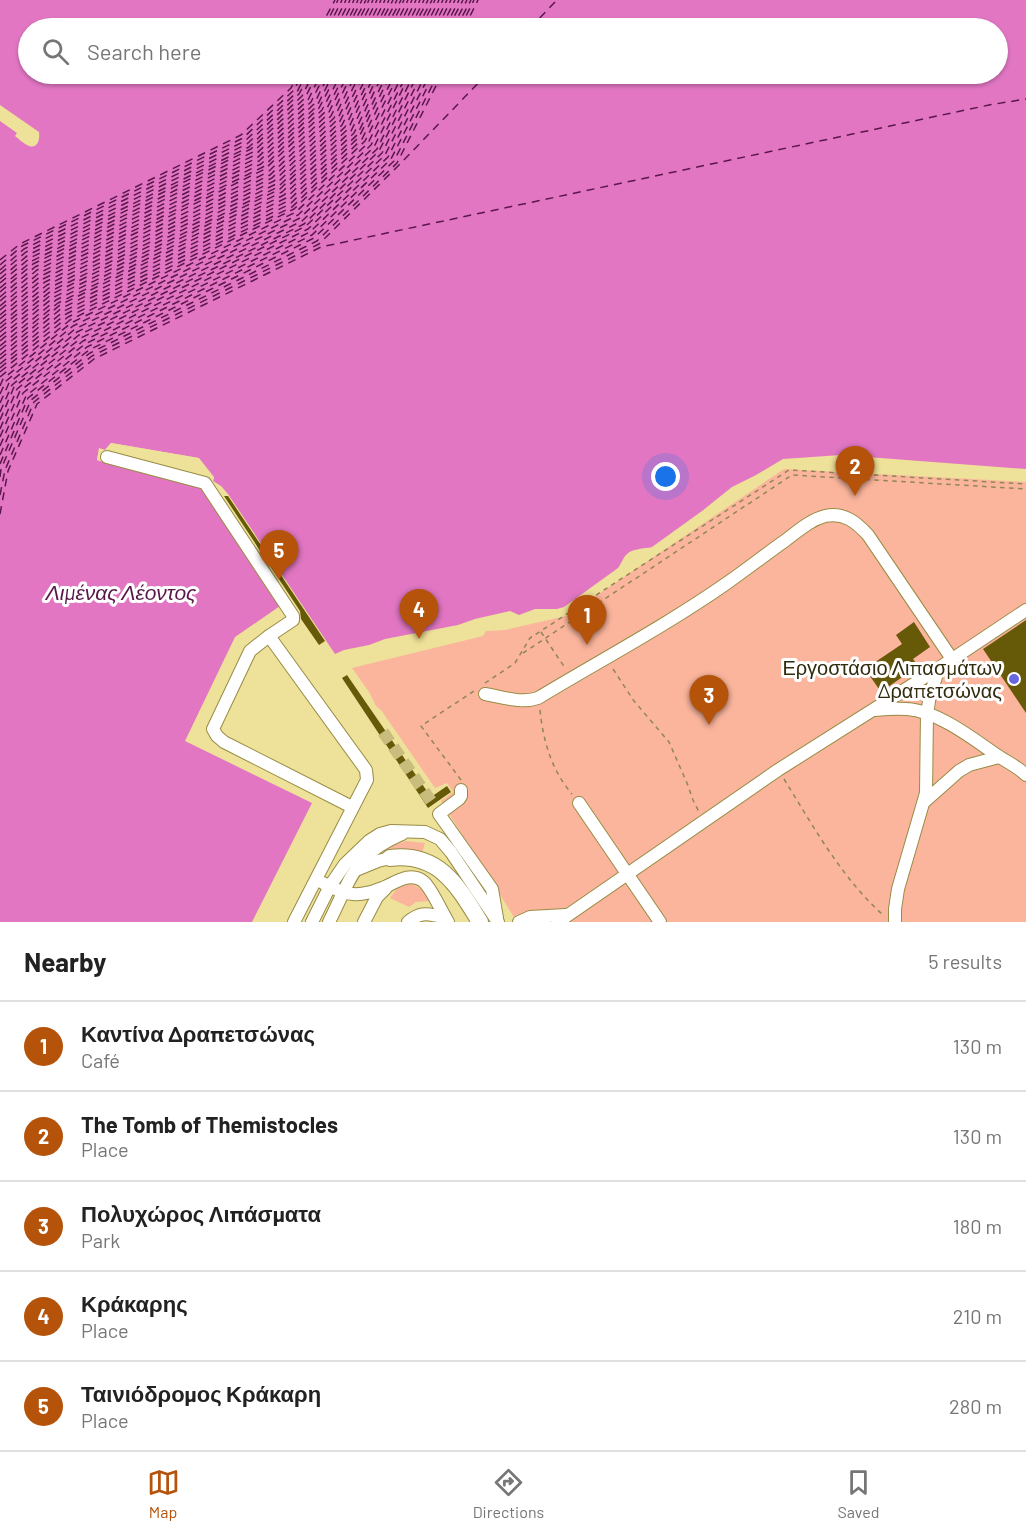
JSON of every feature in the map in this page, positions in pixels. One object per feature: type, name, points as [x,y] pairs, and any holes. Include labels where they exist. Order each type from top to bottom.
[{"type":"main road","points":[[390,858],[402,857],[434,865],[451,879],[480,922]]},
{"type":"street","points":[[108,458],[205,483],[293,616],[290,623],[250,651],[213,729],[224,742],[352,807]]},
{"type":"street","points":[[485,694],[522,701],[538,698],[727,584],[803,527],[821,517],[836,515],[852,520],[868,535],[952,659]]},
{"type":"street","points":[[519,922],[530,917],[562,919],[778,770],[1026,610]]},
{"type":"street","points":[[269,636],[366,770],[363,789],[294,922]]},
{"type":"street","points":[[889,919],[895,909],[898,890],[926,793],[927,714],[930,695],[939,668]]},
{"type":"street","points":[[873,710],[908,709],[927,714],[957,727],[999,757],[1018,767],[1026,775]]},
{"type":"street","points":[[924,802],[969,765],[999,757]]},
{"type":"street","points":[[462,786],[459,799],[436,809],[492,889],[498,922]]},
{"type":"street","points":[[579,803],[660,922]]},
{"type":"street","points":[[312,922],[330,886],[345,864],[369,841],[385,832],[425,832],[445,843],[498,922]]},
{"type":"street","points":[[329,922],[363,859],[374,849],[406,832]]},
{"type":"street","points":[[355,871],[390,858]]},
{"type":"street","points":[[364,922],[377,897],[397,879],[409,878],[424,882],[447,920]]},
{"type":"street","points":[[315,879],[350,894],[363,894],[392,883]]},
{"type":"street","points":[[408,922],[423,914],[447,920]]},
{"type":"path","points":[[462,786],[421,726],[515,663],[530,638],[789,470],[1026,484]]},
{"type":"path","points":[[520,654],[792,475],[1026,489]]},
{"type":"path","points":[[541,631],[572,678]]},
{"type":"path","points":[[605,658],[634,701],[669,742],[704,821]]},
{"type":"path","points":[[538,698],[542,725],[557,773],[579,803]]},
{"type":"path","points":[[778,770],[830,853],[854,886],[889,919]]},
{"type":"shaded area","points":[[784,469],[1026,482],[1026,922],[517,922],[441,801],[453,792],[447,783],[435,788],[376,706],[352,668],[483,636],[486,631],[505,630],[566,616]]},
{"type":"shaded area","points":[[406,841],[425,843],[422,853],[385,852],[392,846]]},
{"type":"shaded area","points":[[407,883],[421,889],[430,901],[416,902],[409,907],[390,898],[398,887]]},
{"type":"water","name":"Λιμένας Λέοντος","points":[[0,0],[1026,0],[1026,469],[841,455],[783,459],[732,487],[652,547],[629,553],[618,568],[564,607],[535,609],[519,615],[510,611],[458,625],[385,639],[335,654],[228,494],[213,481],[214,477],[199,458],[111,443],[105,450],[99,449],[97,460],[200,486],[280,606],[235,637],[185,741],[312,803],[252,922],[0,922],[0,121],[17,133],[15,136],[23,143],[32,147],[39,140],[39,132],[0,105]]},
{"type":"pier","points":[[111,443],[198,458],[214,478],[213,481],[197,461],[112,447],[107,453],[101,452],[100,458],[109,461],[110,464],[97,460],[99,448],[105,450]]},
{"type":"building","points":[[224,496],[228,496],[325,641],[319,645],[301,619],[300,611]]},
{"type":"building","name":"Εργοστάσιο Λιπασμάτων Δραπετσώνας","points":[[1026,620],[1026,713],[983,649]]},
{"type":"building","points":[[914,622],[930,647],[913,659],[918,666],[881,692],[865,669],[902,644],[896,635]]},
{"type":"building","points":[[347,675],[431,797],[447,786],[451,792],[428,808],[342,678]]},
{"type":"ferry route","points":[[325,18],[335,0]]},
{"type":"ferry route","points":[[329,18],[338,0]]},
{"type":"ferry route","points":[[333,18],[342,0]]},
{"type":"ferry route","points":[[337,18],[346,0]]},
{"type":"ferry route","points":[[341,18],[350,0]]},
{"type":"ferry route","points":[[345,18],[354,0]]},
{"type":"ferry route","points":[[349,18],[358,0]]},
{"type":"ferry route","points":[[352,18],[362,0]]},
{"type":"ferry route","points":[[356,18],[366,0]]},
{"type":"ferry route","points":[[360,18],[369,0]]},
{"type":"ferry route","points":[[364,18],[373,0]]},
{"type":"ferry route","points":[[368,18],[377,0]]},
{"type":"ferry route","points":[[372,18],[381,0]]},
{"type":"ferry route","points":[[376,18],[385,0]]},
{"type":"ferry route","points":[[380,18],[389,0]]},
{"type":"ferry route","points":[[383,18],[393,0]]},
{"type":"ferry route","points":[[387,18],[397,0]]},
{"type":"ferry route","points":[[391,18],[401,0]]},
{"type":"ferry route","points":[[395,18],[404,0]]},
{"type":"ferry route","points":[[399,18],[408,0]]},
{"type":"ferry route","points":[[403,18],[412,0]]},
{"type":"ferry route","points":[[407,18],[416,0]]},
{"type":"ferry route","points":[[411,18],[420,0]]},
{"type":"ferry route","points":[[415,18],[424,0]]},
{"type":"ferry route","points":[[418,18],[428,0]]},
{"type":"ferry route","points":[[422,18],[432,0]]},
{"type":"ferry route","points":[[426,18],[435,0]]},
{"type":"ferry route","points":[[430,18],[439,0]]},
{"type":"ferry route","points":[[434,18],[443,0]]},
{"type":"ferry route","points":[[438,18],[447,0]]},
{"type":"ferry route","points":[[442,18],[451,0]]},
{"type":"ferry route","points":[[446,18],[455,0]]},
{"type":"ferry route","points":[[450,18],[459,0]]},
{"type":"ferry route","points":[[453,18],[463,0]]},
{"type":"ferry route","points":[[457,18],[467,0]]},
{"type":"ferry route","points":[[461,18],[471,0]]},
{"type":"ferry route","points":[[465,18],[474,0]]},
{"type":"ferry route","points":[[469,18],[478,0]]},
{"type":"ferry route","points":[[540,18],[557,0]]},
{"type":"ferry route","points":[[0,260],[20,244],[241,135],[293,84]]},
{"type":"ferry route","points":[[0,265],[22,246],[243,138],[294,90],[297,84]]},
{"type":"ferry route","points":[[0,270],[24,249],[245,141],[297,92],[301,84]]},
{"type":"ferry route","points":[[0,274],[26,252],[247,144],[299,94],[304,84]]},
{"type":"ferry route","points":[[0,279],[28,255],[249,147],[302,96],[308,84]]},
{"type":"ferry route","points":[[0,283],[30,258],[251,149],[305,98],[312,84]]},
{"type":"ferry route","points":[[0,288],[32,261],[253,152],[308,100],[316,84]]},
{"type":"ferry route","points":[[0,292],[33,264],[255,155],[311,102],[320,84]]},
{"type":"ferry route","points":[[0,297],[35,267],[257,158],[314,104],[324,84]]},
{"type":"ferry route","points":[[0,301],[37,270],[259,161],[317,106],[328,84]]},
{"type":"ferry route","points":[[0,306],[39,273],[261,164],[319,108],[332,84]]},
{"type":"ferry route","points":[[0,310],[41,276],[263,167],[322,110],[336,84]]},
{"type":"ferry route","points":[[0,315],[43,279],[265,169],[325,112],[340,84]]},
{"type":"ferry route","points":[[0,319],[45,282],[268,172],[328,114],[343,84]]},
{"type":"ferry route","points":[[0,324],[47,285],[270,175],[331,116],[347,84]]},
{"type":"ferry route","points":[[0,328],[49,288],[272,178],[334,118],[351,84]]},
{"type":"ferry route","points":[[0,332],[51,291],[274,181],[337,120],[355,84]]},
{"type":"ferry route","points":[[0,337],[52,294],[276,184],[339,123],[359,84]]},
{"type":"ferry route","points":[[0,341],[54,297],[278,187],[342,125],[363,84]]},
{"type":"ferry route","points":[[0,346],[56,300],[280,189],[345,127],[367,84]]},
{"type":"ferry route","points":[[0,350],[58,303],[282,192],[348,129],[370,84]]},
{"type":"ferry route","points":[[0,355],[60,305],[284,195],[351,131],[374,84]]},
{"type":"ferry route","points":[[0,359],[62,308],[286,198],[354,133],[378,84]]},
{"type":"ferry route","points":[[0,364],[64,311],[288,201],[357,135],[382,84]]},
{"type":"ferry route","points":[[0,368],[66,314],[290,204],[359,137],[386,84]]},
{"type":"ferry route","points":[[0,372],[68,317],[292,207],[362,139],[390,84]]},
{"type":"ferry route","points":[[0,377],[70,320],[294,209],[365,141],[394,84]]},
{"type":"ferry route","points":[[0,386],[3,379],[71,323],[296,212],[368,143],[398,84]]},
{"type":"ferry route","points":[[0,394],[6,381],[73,326],[298,215],[371,145],[402,84]]},
{"type":"ferry route","points":[[0,403],[9,383],[75,329],[300,218],[374,147],[405,84]]},
{"type":"ferry route","points":[[0,412],[12,385],[77,332],[302,221],[377,149],[409,84]]},
{"type":"ferry route","points":[[0,420],[14,387],[79,335],[304,224],[379,151],[413,84]]},
{"type":"ferry route","points":[[0,429],[17,389],[81,338],[306,226],[382,153],[417,84]]},
{"type":"ferry route","points":[[0,437],[20,391],[83,341],[308,229],[385,155],[421,84]]},
{"type":"ferry route","points":[[0,446],[23,393],[85,344],[310,232],[388,157],[425,84]]},
{"type":"ferry route","points":[[0,455],[26,396],[87,347],[312,235],[391,159],[429,84]]},
{"type":"ferry route","points":[[0,464],[28,398],[89,350],[314,238],[394,161],[433,84]]},
{"type":"ferry route","points":[[0,477],[1,469],[31,400],[90,353],[317,241],[397,163],[437,84]]},
{"type":"ferry route","points":[[0,495],[5,470],[34,402],[92,356],[319,244],[477,84]]},
{"type":"ferry route","points":[[0,514],[8,471],[37,404],[94,359],[321,247],[1026,99]]},
{"type":"tunnel","points":[[383,732],[433,804]]},
{"type":"place","name":"The Tomb of Themistocles","points":[[855,496]]},
{"type":"place","name":"Ταινιόδρομος Κράκαρη","points":[[279,580]]},
{"type":"place","name":"Κράκαρης","points":[[419,639]]},
{"type":"place","name":"Καντίνα Δραπετσώνας","points":[[587,645]]},
{"type":"place","name":"Εργοστάσιο Λιπασμάτων Δραπετσώνας","points":[[1014,679]]},
{"type":"place","name":"Πολυχώρος Λιπάσματα","points":[[709,725]]}]
